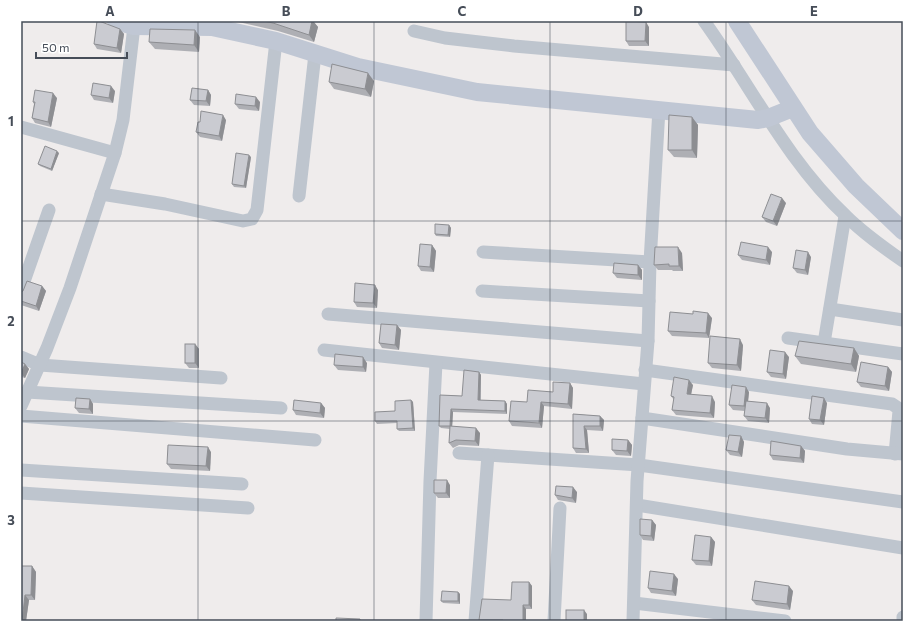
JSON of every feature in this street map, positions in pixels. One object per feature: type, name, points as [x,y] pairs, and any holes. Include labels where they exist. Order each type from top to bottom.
[{"type":"street","points":[[116,21],[134,26],[201,24],[276,41],[358,67],[477,92],[659,109],[744,119],[768,118],[793,108]]},
{"type":"street","points":[[704,21],[768,118],[816,184],[845,216],[903,262]]},
{"type":"street","points":[[737,21],[810,134],[851,180],[903,231]]},
{"type":"street","points":[[21,406],[40,365],[70,288],[115,153],[123,120],[134,26]]},
{"type":"street","points":[[414,31],[445,38],[506,45],[734,65]]},
{"type":"street","points":[[101,194],[165,204],[243,221],[252,219],[257,210],[276,41]]},
{"type":"street","points":[[298,196],[315,54]]},
{"type":"street","points":[[634,621],[638,465],[648,341],[650,262],[659,109]]},
{"type":"street","points":[[21,127],[115,153]]},
{"type":"street","points":[[21,290],[49,210]]},
{"type":"street","points":[[824,343],[845,216]]},
{"type":"street","points":[[482,252],[650,262]]},
{"type":"street","points":[[482,291],[649,301]]},
{"type":"street","points":[[830,309],[903,320]]},
{"type":"street","points":[[328,314],[648,341]]},
{"type":"street","points":[[788,338],[903,354]]},
{"type":"street","points":[[324,350],[644,384]]},
{"type":"street","points":[[21,357],[40,365],[221,378]]},
{"type":"street","points":[[426,621],[430,481],[436,363]]},
{"type":"street","points":[[642,418],[847,449],[899,454],[899,412],[896,406],[892,404],[645,370]]},
{"type":"street","points":[[27,392],[281,408]]},
{"type":"street","points":[[21,416],[315,440]]},
{"type":"street","points":[[459,453],[638,465],[903,502]]},
{"type":"street","points":[[475,621],[488,455]]},
{"type":"street","points":[[21,470],[242,484]]},
{"type":"street","points":[[21,493],[248,508]]},
{"type":"street","points":[[637,505],[903,548]]},
{"type":"street","points":[[554,621],[560,508]]},
{"type":"street","points":[[634,603],[785,621]]},
{"type":"building","points":[[97,21],[120,29],[117,48],[94,44]]},
{"type":"building","points":[[263,21],[312,21],[309,35]]},
{"type":"building","points":[[626,21],[646,22],[645,41],[626,41]]},
{"type":"building","points":[[150,29],[195,30],[194,45],[149,42]]},
{"type":"building","points":[[332,64],[368,73],[365,89],[329,82]]},
{"type":"building","points":[[93,83],[111,86],[109,98],[91,95]]},
{"type":"building","points":[[192,88],[208,90],[206,101],[190,100]]},
{"type":"building","points":[[35,90],[53,93],[48,122],[32,118],[35,102],[33,102]]},
{"type":"building","points":[[236,94],[256,97],[255,106],[235,104]]},
{"type":"building","points":[[201,111],[223,115],[219,136],[196,132],[198,122],[200,122]]},
{"type":"building","points":[[669,115],[692,117],[692,150],[668,150]]},
{"type":"building","points":[[45,146],[57,151],[51,169],[38,164]]},
{"type":"building","points":[[236,153],[249,155],[244,186],[232,184]]},
{"type":"building","points":[[771,194],[782,198],[773,221],[762,217]]},
{"type":"building","points":[[435,224],[449,225],[448,235],[435,234]]},
{"type":"building","points":[[741,242],[768,247],[766,260],[738,255]]},
{"type":"building","points":[[420,244],[432,245],[430,267],[418,266]]},
{"type":"building","points":[[655,247],[678,247],[679,266],[669,266],[669,264],[654,265]]},
{"type":"building","points":[[796,250],[808,252],[805,270],[793,268]]},
{"type":"building","points":[[614,263],[638,265],[638,275],[613,273]]},
{"type":"building","points":[[27,281],[42,286],[36,306],[21,301],[21,292],[23,291]]},
{"type":"building","points":[[355,283],[375,285],[373,303],[354,302]]},
{"type":"building","points":[[693,311],[708,313],[706,333],[668,331],[670,312],[693,314]]},
{"type":"building","points":[[381,324],[397,325],[395,345],[379,343]]},
{"type":"building","points":[[710,336],[740,339],[737,365],[708,363]]},
{"type":"building","points":[[799,341],[854,348],[851,364],[795,356]]},
{"type":"building","points":[[185,344],[195,344],[195,363],[185,363]]},
{"type":"building","points":[[770,350],[785,352],[783,374],[767,372]]},
{"type":"building","points":[[335,354],[363,357],[363,367],[334,365]]},
{"type":"building","points":[[21,362],[25,364],[21,373]]},
{"type":"building","points":[[861,362],[888,367],[885,386],[857,382]]},
{"type":"building","points":[[464,370],[479,372],[478,400],[505,401],[505,411],[451,409],[450,426],[439,426],[440,395],[462,396]]},
{"type":"building","points":[[674,377],[689,380],[687,394],[712,396],[710,413],[672,410],[674,397],[671,396]]},
{"type":"building","points":[[553,382],[570,383],[568,404],[541,402],[539,423],[509,421],[511,401],[527,402],[528,390],[553,392]]},
{"type":"building","points":[[732,385],[746,387],[744,406],[729,405]]},
{"type":"building","points":[[812,396],[824,398],[820,420],[809,419]]},
{"type":"building","points":[[76,398],[90,399],[89,409],[75,408]]},
{"type":"building","points":[[294,400],[321,403],[320,413],[293,410]]},
{"type":"building","points":[[411,400],[413,428],[397,429],[397,421],[375,421],[375,412],[395,411],[395,401]]},
{"type":"building","points":[[746,401],[767,403],[765,418],[744,416]]},
{"type":"building","points":[[573,414],[600,416],[600,426],[584,426],[586,449],[573,448]]},
{"type":"building","points":[[450,426],[476,428],[475,441],[456,440],[449,443]]},
{"type":"building","points":[[729,435],[741,436],[738,452],[726,450]]},
{"type":"building","points":[[612,439],[628,440],[627,451],[612,450]]},
{"type":"building","points":[[771,441],[801,446],[800,458],[770,455]]},
{"type":"building","points":[[168,445],[208,447],[206,466],[167,464]]},
{"type":"building","points":[[434,480],[447,480],[446,493],[434,493]]},
{"type":"building","points":[[556,486],[573,487],[572,498],[555,495]]},
{"type":"building","points":[[640,519],[652,520],[651,536],[640,535]]},
{"type":"building","points":[[695,535],[711,537],[709,561],[692,560]]},
{"type":"building","points":[[21,566],[32,566],[31,595],[25,595],[22,621],[21,621]]},
{"type":"building","points":[[650,571],[674,574],[672,591],[648,588]]},
{"type":"building","points":[[755,581],[789,586],[787,604],[752,600]]},
{"type":"building","points":[[512,582],[529,582],[529,605],[523,605],[523,621],[479,620],[482,599],[511,600]]},
{"type":"building","points":[[442,591],[458,592],[458,601],[441,601]]},
{"type":"building","points":[[566,610],[584,610],[584,621],[566,621]]},
{"type":"building","points":[[336,618],[360,619],[360,621],[336,621]]}]
